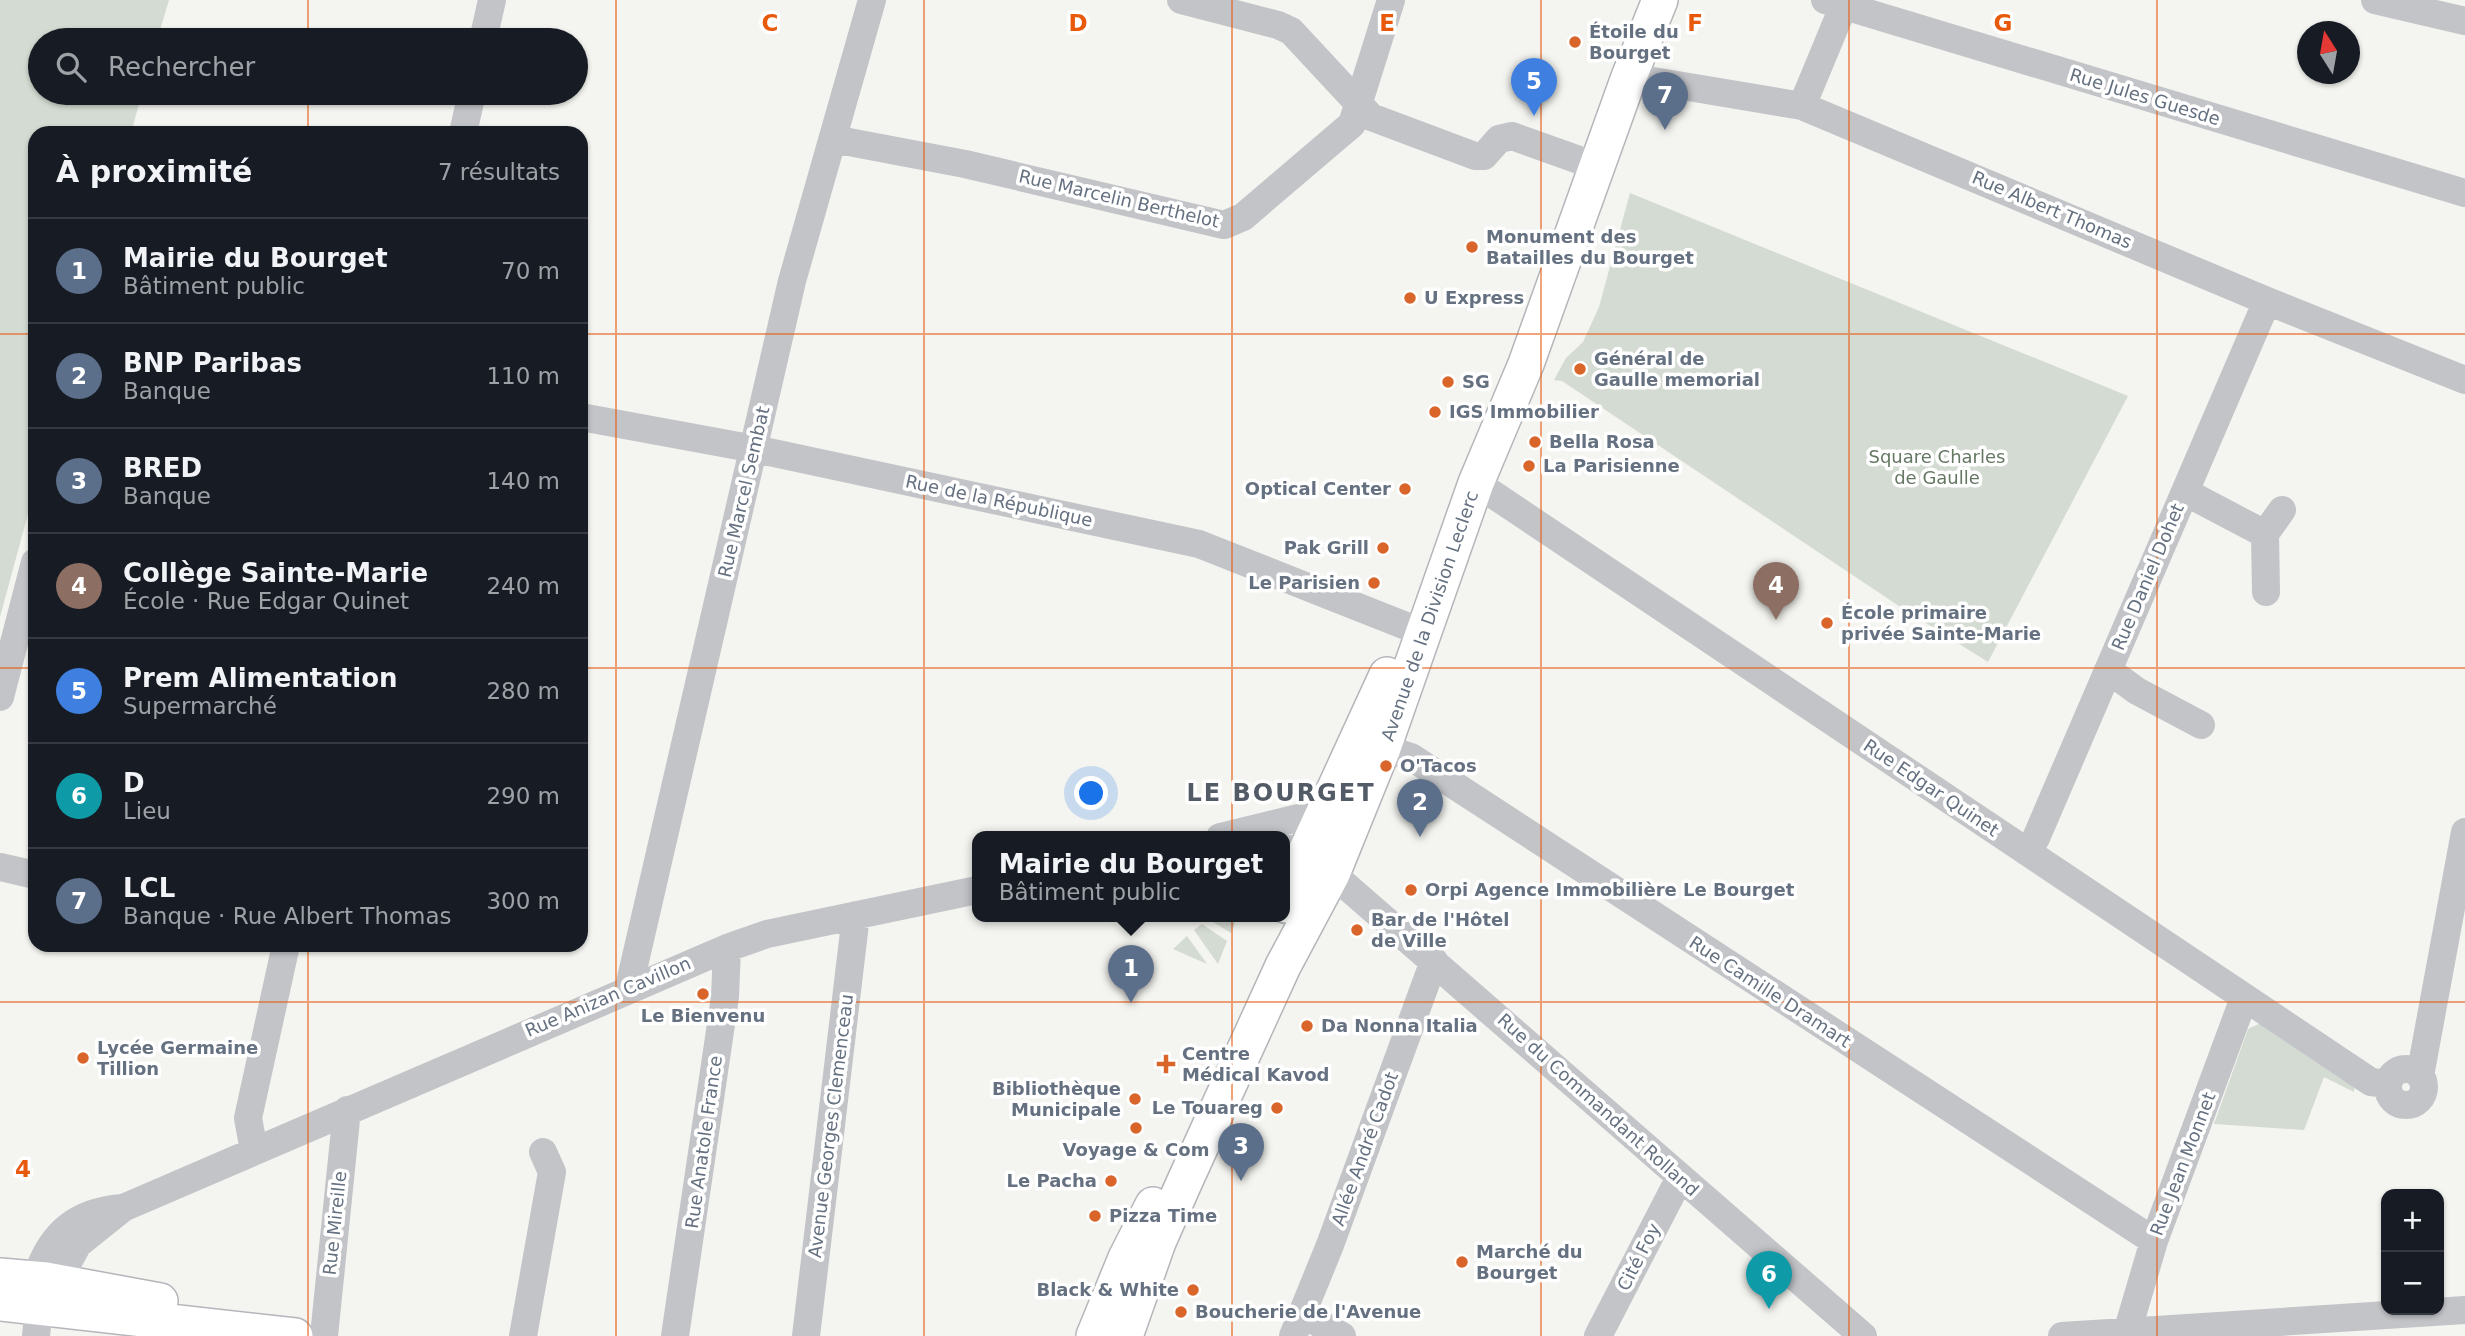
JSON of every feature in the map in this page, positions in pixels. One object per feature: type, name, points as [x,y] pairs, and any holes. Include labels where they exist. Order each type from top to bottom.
[{"type":"main road","name":"Avenue de la Division Leclerc","points":[[1290,909],[1318,825],[1392,664],[1639,0]]},
{"type":"main road","name":"Avenue de la Division Leclerc","points":[[1290,895],[1307,860],[1383,748],[1476,483],[1530,353],[1629,77],[1660,0]]},
{"type":"main road","points":[[1094,1336],[1126,1258],[1251,995],[1278,922]]},
{"type":"main road","name":"Avenue de la Division Leclerc","points":[[1125,1336],[1158,1242],[1230,1080],[1285,922]]},
{"type":"main road","points":[[0,1276],[40,1308]]},
{"type":"main road","points":[[0,1303],[150,1322],[261,1330],[295,1336]]},
{"type":"street","points":[[486,28],[492,0]]},
{"type":"street","name":"Rue Marcel Sembat","points":[[629,987],[792,281],[872,0]]},
{"type":"street","points":[[1181,0],[1278,24],[1291,31],[1371,117],[1475,156],[1484,156],[1499,139],[1512,136],[1579,160]]},
{"type":"street","name":"Rue Marcelin Berthelot","points":[[833,139],[965,164],[1224,225],[1243,217],[1352,124],[1391,0]]},
{"type":"street","points":[[2375,0],[2405,3],[2465,21]]},
{"type":"street","points":[[1802,106],[1838,2]]},
{"type":"street","name":"Rue Jules Guesde","points":[[1838,2],[2465,193]]},
{"type":"street","name":"Rue Albert Thomas","points":[[1629,77],[1802,106],[2267,301],[2465,380]]},
{"type":"street","points":[[465,126],[469,105]]},
{"type":"street","name":"Rue Daniel Dohet","points":[[2027,852],[2036,838],[2267,301]]},
{"type":"street","name":"Rue de la République","points":[[588,417],[755,449],[1199,544],[1406,626]]},
{"type":"street","name":"Rue Edgar Quinet","points":[[1476,483],[2371,1082],[2388,1084],[2395,1073],[2408,1069],[2420,1076],[2465,832]]},
{"type":"street","points":[[2185,492],[2265,534]]},
{"type":"street","points":[[2266,592],[2265,534],[2282,510]]},
{"type":"street","points":[[0,697],[28,589]]},
{"type":"street","points":[[2108,670],[2137,691],[2201,725]]},
{"type":"street","name":"Rue Camille Dramart","points":[[1383,748],[1411,757],[2154,1241]]},
{"type":"street","points":[[1245,831],[1302,817],[1318,825]]},
{"type":"street","name":"Rue du Commandant Rolland","points":[[1307,860],[1434,961],[1863,1336]]},
{"type":"street","points":[[0,867],[28,873]]},
{"type":"street","name":"Rue Anizan Cavillon","points":[[40,1308],[41,1265],[64,1228],[102,1210],[123,1208],[629,987],[727,948],[767,934],[972,891]]},
{"type":"street","name":"Avenue Georges Clemenceau","points":[[806,1336],[856,915]]},
{"type":"street","name":"Rue Anatole France","points":[[675,1336],[725,997],[727,948]]},
{"type":"street","points":[[254,1151],[248,1118],[284,952]]},
{"type":"street","name":"Allée André Cadot","points":[[1297,1325],[1434,961]]},
{"type":"street","name":"Rue Jean Monnet","points":[[2127,1334],[2154,1241],[2244,998]]},
{"type":"street","name":"Rue Mireille","points":[[324,1336],[347,1110]]},
{"type":"street","points":[[523,1336],[552,1171],[543,1152]]},
{"type":"street","name":"Cité Foy","points":[[1598,1336],[1674,1189],[1683,1180]]},
{"type":"street","points":[[2062,1336],[2127,1334],[2465,1310]]},
{"type":"street","points":[[1297,1325],[1342,1336]]},
{"type":"green space","points":[[0,0],[169,0],[161,28],[28,28],[28,105],[139,105],[133,126],[28,126],[28,514],[0,617]]},
{"type":"green space","name":"Square Charles de Gaulle","points":[[1630,193],[2128,396],[1988,662],[1902,608],[1562,381],[1554,380],[1566,358],[1583,342],[1599,307]]},
{"type":"green space","points":[[1213,922],[1234,922],[1231,933]]},
{"type":"green space","points":[[1202,924],[1227,941],[1218,964],[1194,930]]},
{"type":"green space","points":[[1187,936],[1207,964],[1173,949]]},
{"type":"green space","points":[[2261,1023],[2355,1085],[2354,1092],[2324,1077],[2304,1130],[2214,1124],[2248,1029]]},
{"type":"place","name":"Étoile du Bourget","points":[[1575,42]]},
{"type":"place","name":"Prem Alimentation","points":[[1534,116]]},
{"type":"place","name":"LCL","points":[[1665,130]]},
{"type":"place","name":"Monument des Batailles du Bourget","points":[[1472,247]]},
{"type":"place","name":"U Express","points":[[1410,298]]},
{"type":"place","name":"Général de Gaulle memorial","points":[[1580,369]]},
{"type":"place","name":"SG","points":[[1448,382]]},
{"type":"place","name":"IGS Immobilier","points":[[1435,412]]},
{"type":"place","name":"Bella Rosa","points":[[1535,442]]},
{"type":"place","name":"La Parisienne","points":[[1529,466]]},
{"type":"place","name":"Optical Center","points":[[1405,489]]},
{"type":"place","name":"Pak Grill","points":[[1383,548]]},
{"type":"place","name":"Le Parisien","points":[[1374,583]]},
{"type":"place","name":"Collège Sainte-Marie","points":[[1776,620]]},
{"type":"place","name":"École primaire privée Sainte-Marie","points":[[1827,623]]},
{"type":"place","name":"O'Tacos","points":[[1386,766]]},
{"type":"place","name":"BNP Paribas","points":[[1420,837]]},
{"type":"place","name":"Orpi Agence Immobilière Le Bourget","points":[[1411,890]]},
{"type":"place","name":"Bar de l'Hôtel de Ville","points":[[1357,930]]},
{"type":"place","name":"Le Bienvenu","points":[[703,994]]},
{"type":"place","name":"Mairie du Bourget","points":[[1131,1003]]},
{"type":"place","name":"Da Nonna Italia","points":[[1307,1026]]},
{"type":"place","name":"Lycée Germaine Tillion","points":[[83,1058]]},
{"type":"place","name":"Centre Médical Kavod","points":[[1166,1064]]},
{"type":"place","name":"Bibliothèque Municipale","points":[[1135,1099]]},
{"type":"place","name":"Le Touareg","points":[[1277,1108]]},
{"type":"place","name":"Voyage & Com","points":[[1136,1128]]},
{"type":"place","name":"Le Pacha","points":[[1111,1181]]},
{"type":"place","name":"BRED","points":[[1241,1181]]},
{"type":"place","name":"Pizza Time","points":[[1095,1216]]},
{"type":"place","name":"Marché du Bourget","points":[[1462,1262]]},
{"type":"place","name":"Black & White","points":[[1193,1290]]},
{"type":"place","name":"D","points":[[1769,1309]]},
{"type":"place","name":"Boucherie de l'Avenue","points":[[1181,1312]]},
{"type":"district","name":"LE BOURGET","points":[[1281,793]]}]
